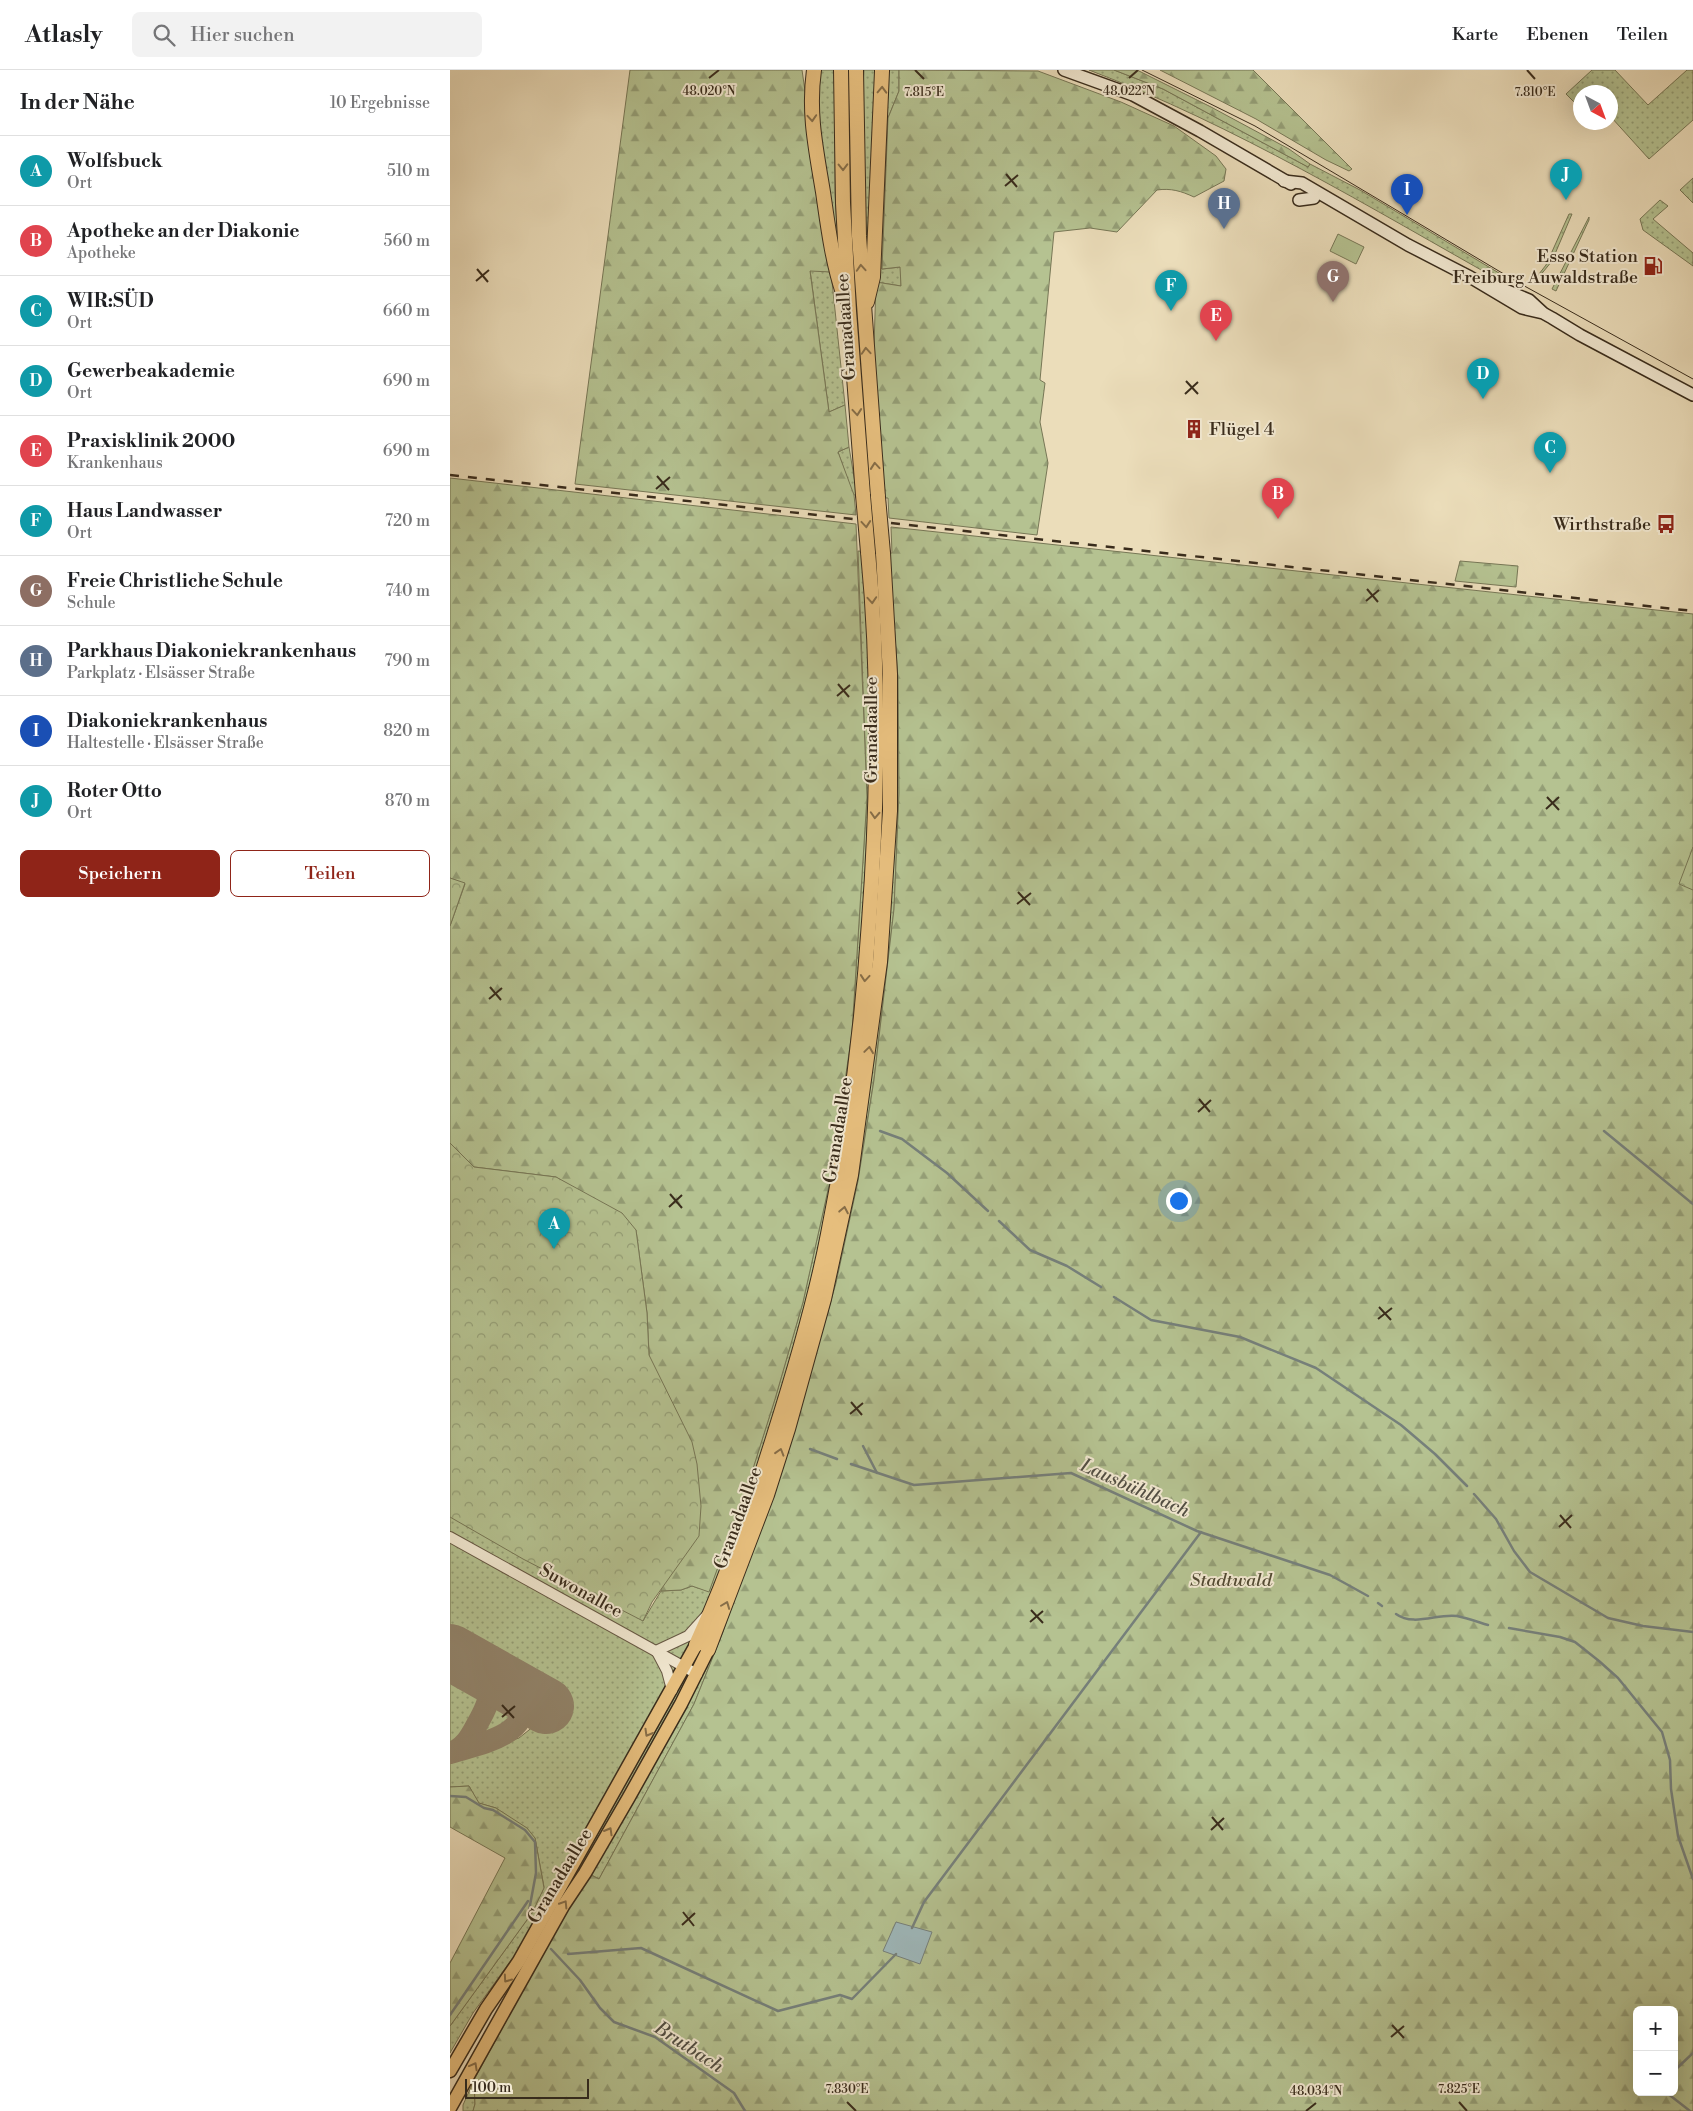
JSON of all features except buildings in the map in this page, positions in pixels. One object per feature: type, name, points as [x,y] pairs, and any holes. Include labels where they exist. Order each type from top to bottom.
[{"type":"highway","points":[[814,70],[811,96],[812,123],[834,267],[848,311]]},
{"type":"highway","name":"Granadaallee","points":[[702,1648],[767,1495],[824,1299],[851,1175],[880,962],[890,811],[890,674],[883,553],[864,317],[858,208],[856,70]]},
{"type":"highway","points":[[864,317],[873,277],[882,70]]},
{"type":"highway","name":"Granadaallee","points":[[702,1648],[712,1611],[760,1480],[796,1365],[828,1236],[850,1114],[866,961],[877,791],[875,666],[873,601],[848,311],[841,77]]},
{"type":"main road","points":[[1064,70],[1133,95],[1200,131],[1314,198],[1333,203]]},
{"type":"main road","points":[[1254,164],[1265,180]]},
{"type":"main road","points":[[1284,181],[1302,184],[1522,308],[1543,313],[1693,395]]},
{"type":"main road","points":[[1300,200],[1314,198]]},
{"type":"main road","name":"Granadaallee","points":[[450,2071],[486,2009],[520,1961],[684,1667],[702,1648]]},
{"type":"main road","name":"Granadaallee","points":[[450,2108],[563,1906],[585,1873],[697,1674],[702,1648]]},
{"type":"main road","points":[[457,2095],[458,2111]]},
{"type":"street","name":"Suwonallee","points":[[450,1537],[697,1674]]},
{"type":"street","points":[[672,1690],[667,1671],[656,1651],[688,1636],[702,1618],[712,1611]]},
{"type":"green space","points":[[630,70],[802,70],[831,272],[810,271],[829,412],[845,405],[849,447],[838,452],[854,495],[856,515],[575,484]]},
{"type":"green space","points":[[818,70],[835,70],[835,194],[839,260],[818,136]]},
{"type":"green space","points":[[864,70],[875,70],[878,78],[868,282],[860,128]]},
{"type":"green space","points":[[887,70],[899,70],[899,91],[888,118],[882,269],[901,267],[901,286],[876,282]]},
{"type":"green space","points":[[899,70],[1038,71],[1121,102],[1174,126],[1216,156],[1226,169],[1224,181],[1194,197],[1176,190],[1157,190],[1117,232],[1090,228],[1054,232],[1040,380],[1045,383],[1040,422],[1048,463],[1037,535],[889,518],[888,498],[884,498],[874,347],[876,282],[901,286],[900,267],[882,269],[888,118],[899,91]]},
{"type":"green space","points":[[1089,70],[1114,70],[1163,89],[1308,167],[1310,164],[1360,190],[1509,279],[1506,284],[1353,197],[1197,116]]},
{"type":"green space","points":[[1114,70],[1137,70],[1289,149],[1310,164],[1308,167],[1163,89]]},
{"type":"green space","points":[[1160,70],[1253,70],[1352,169],[1349,171],[1326,160],[1256,119]]},
{"type":"green space","points":[[1592,70],[1615,70],[1648,105],[1687,70],[1693,70],[1693,120],[1649,159],[1618,125],[1618,85],[1576,85]]},
{"type":"green space","points":[[1573,88],[1573,101],[1566,94]]},
{"type":"green space","points":[[1693,178],[1693,203],[1680,190]]},
{"type":"green space","points":[[848,200],[850,200],[854,277],[872,496],[868,496]]},
{"type":"green space","points":[[1660,200],[1668,206],[1653,219],[1693,253],[1693,266],[1643,230],[1640,219]]},
{"type":"green space","points":[[1569,214],[1572,214],[1552,261],[1539,277],[1539,274],[1546,265]]},
{"type":"green space","points":[[1589,217],[1589,220],[1556,291],[1552,289]]},
{"type":"green space","points":[[1338,234],[1364,247],[1356,264],[1330,251]]},
{"type":"green space","points":[[810,270],[831,272],[845,405],[829,412]]},
{"type":"green space","points":[[849,447],[857,495],[853,495],[838,452]]},
{"type":"green space","points":[[450,478],[856,524],[867,797],[852,1032],[832,1172],[803,1302],[750,1478],[709,1592],[692,1586],[681,1590],[661,1591],[647,1313],[636,1230],[556,1177],[474,1167],[450,1143],[450,926],[465,884],[450,878]]},
{"type":"green space","name":"Stadtwald","points":[[891,527],[1693,614],[1693,2111],[473,2111],[475,2104],[474,2080],[587,1873],[599,1879],[694,1704],[723,1632],[803,1399],[836,1283],[858,1181],[874,1080],[894,909],[899,793],[898,679],[889,553],[892,553]]},
{"type":"green space","points":[[858,551],[889,553],[898,679],[899,793],[894,909],[874,1079],[858,1181],[836,1283],[803,1399],[723,1632],[694,1704],[599,1879],[569,1863],[517,1952],[473,2013],[450,2053],[450,2026],[532,1913],[544,1887],[535,1838],[496,1808],[478,1803],[469,1786],[450,1787],[450,1758],[519,1738],[539,1722],[556,1691],[450,1631],[450,1462],[643,1621],[661,1591],[681,1590],[692,1586],[709,1591],[750,1478],[775,1399],[803,1302],[832,1172],[852,1032],[867,797]]},
{"type":"green space","points":[[1460,561],[1518,566],[1516,587],[1455,581]]},
{"type":"green space","points":[[1693,847],[1693,890],[1679,884]]},
{"type":"green space","points":[[450,878],[465,883],[450,926]]},
{"type":"green space","points":[[450,1143],[474,1167],[556,1177],[622,1213],[636,1230],[647,1313],[649,1355],[692,1442],[697,1464],[701,1506],[699,1536],[652,1602],[643,1621],[523,1559],[450,1517]]},
{"type":"green space","points":[[450,1673],[477,1688],[484,1705],[472,1731],[462,1742],[450,1749]]},
{"type":"green space","points":[[500,1701],[508,1713],[507,1727],[502,1732],[487,1739],[479,1739],[478,1733],[495,1704]]},
{"type":"green space","points":[[469,1786],[479,1803],[496,1808],[527,1828],[535,1838],[544,1888],[532,1913],[450,2026],[450,1963],[505,1858],[450,1827],[450,1787]]},
{"type":"green space","points":[[474,2080],[475,2104],[473,2111],[463,2111],[463,2105]]},
{"type":"water","points":[[896,1922],[932,1932],[920,1964],[883,1951]]},
{"type":"waterway","points":[[880,1131],[902,1139],[947,1173],[988,1211]]},
{"type":"waterway","points":[[1604,1131],[1693,1204]]},
{"type":"waterway","points":[[999,1221],[1030,1250],[1067,1266],[1101,1287]]},
{"type":"waterway","points":[[1114,1297],[1151,1320],[1240,1337],[1316,1368],[1401,1425],[1435,1454],[1467,1486]]},
{"type":"waterway","points":[[863,1446],[877,1473]]},
{"type":"waterway","name":"Lausbühlbach","points":[[810,1449],[837,1459]]},
{"type":"waterway","name":"Lausbühlbach","points":[[851,1464],[914,1485],[1071,1473],[1197,1531],[1330,1575],[1368,1596]]},
{"type":"waterway","points":[[1474,1494],[1496,1519],[1514,1551],[1530,1572],[1608,1618],[1643,1626],[1693,1632]]},
{"type":"waterway","points":[[912,1928],[924,1902],[1201,1532]]},
{"type":"waterway","name":"Lausbühlbach","points":[[1378,1603],[1382,1606]]},
{"type":"waterway","name":"Lausbühlbach","points":[[1396,1614],[1403,1618],[1418,1620],[1457,1616],[1488,1625]]},
{"type":"waterway","name":"Lausbühlbach","points":[[1509,1628],[1560,1637],[1575,1642],[1618,1678],[1662,1732],[1670,1760],[1671,1789],[1678,1836],[1693,1879]]},
{"type":"waterway","name":"Brutbach","points":[[450,1796],[466,1797],[484,1808],[493,1810],[525,1830],[535,1842],[536,1873],[528,1916]]},
{"type":"waterway","points":[[450,2015],[528,1901]]},
{"type":"waterway","points":[[568,1954],[641,1948],[778,2011],[840,1995],[852,1999],[896,1954]]},
{"type":"waterway","name":"Brutbach","points":[[551,1949],[580,1980],[600,2008],[614,2022],[655,2037],[734,2093],[745,2111]]},
{"type":"waterway","points":[[1678,2067],[1693,2053]]},
{"type":"waterway","points":[[1671,2096],[1690,2111]]},
{"type":"taxiway","points":[[455,1751],[462,1747],[469,1738],[484,1711],[489,1697],[487,1682],[476,1666]]},
{"type":"taxiway","points":[[450,1753],[491,1741],[515,1726],[521,1716],[522,1704],[516,1688]]},
{"type":"runway","points":[[450,1652],[546,1706]]},
{"type":"tram line","points":[[1142,70],[1255,126],[1519,283],[1693,379]]},
{"type":"railway","points":[[450,475],[853,519]]},
{"type":"railway","points":[[891,523],[1693,611]]},
{"type":"place","name":"Roter Otto","points":[[1566,200]]},
{"type":"place","name":"Diakoniekrankenhaus","points":[[1407,215]]},
{"type":"place","name":"Parkhaus Diakoniekrankenhaus","points":[[1224,229]]},
{"type":"place","name":"Esso Station Freiburg Auwaldstraße","points":[[1653,266]]},
{"type":"place","name":"Freie Christliche Schule","points":[[1333,302]]},
{"type":"place","name":"Haus Landwasser","points":[[1171,311]]},
{"type":"place","name":"Praxisklinik 2000","points":[[1216,341]]},
{"type":"place","name":"Gewerbeakademie","points":[[1483,399]]},
{"type":"place","name":"Flügel 4","points":[[1194,429]]},
{"type":"place","name":"WIR:SÜD","points":[[1550,473]]},
{"type":"place","name":"Apotheke an der Diakonie","points":[[1278,519]]},
{"type":"place","name":"Wirthstraße","points":[[1666,524]]},
{"type":"place","name":"Wolfsbuck","points":[[554,1249]]}]
